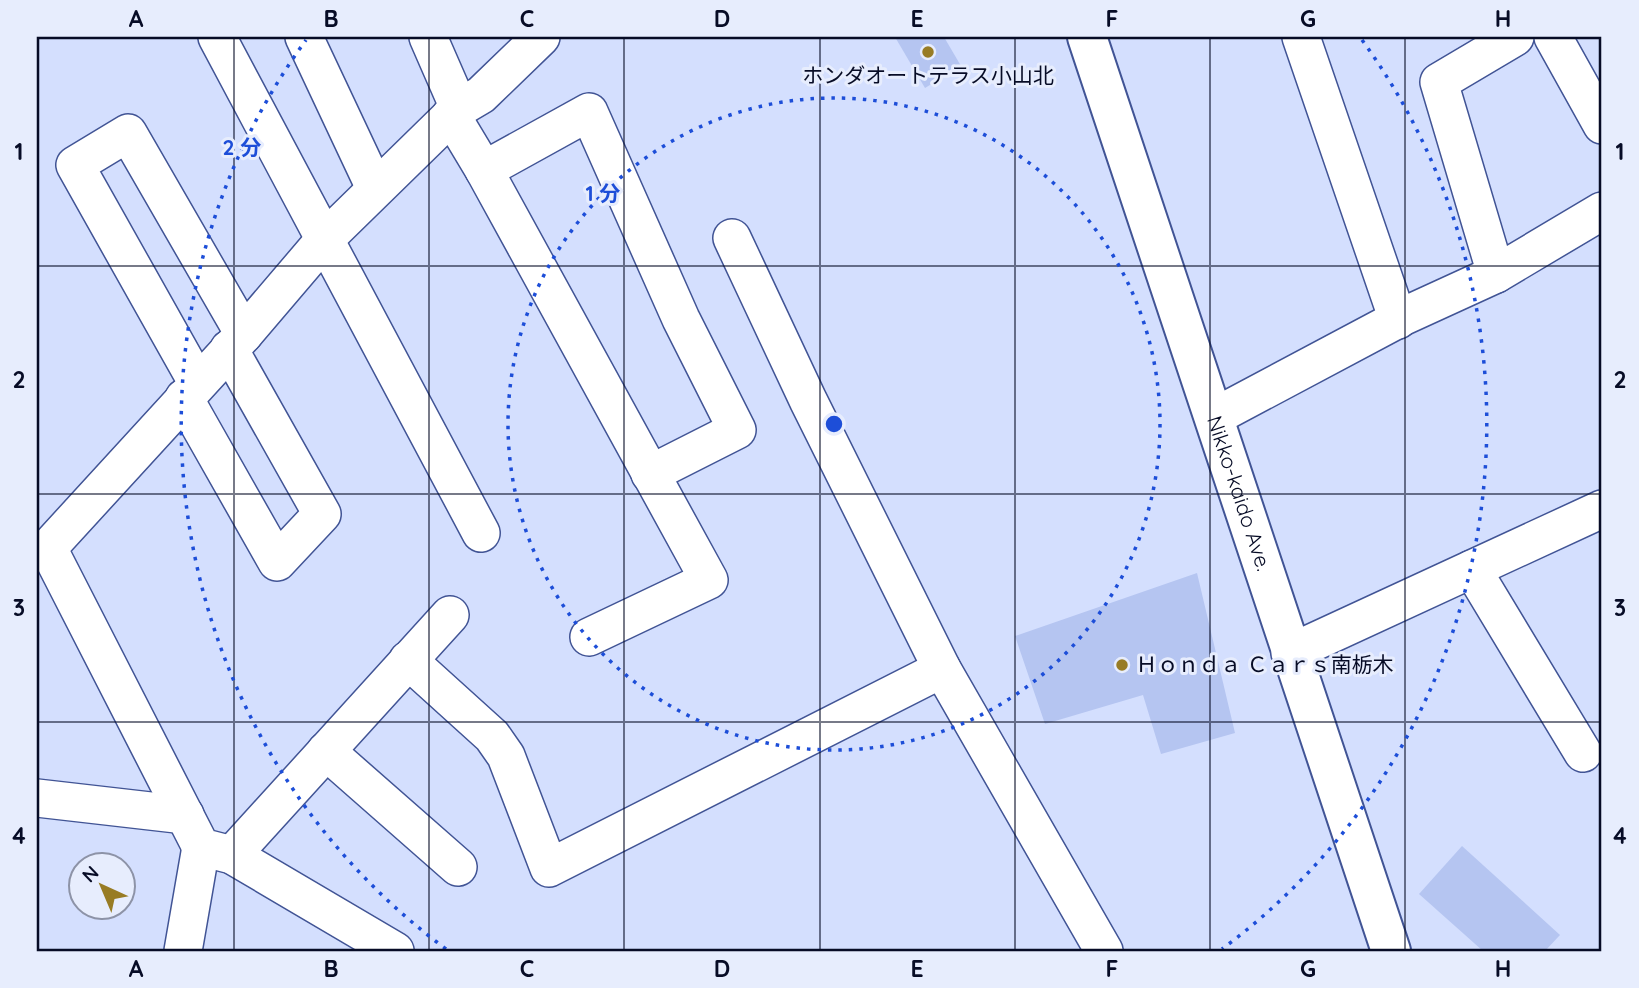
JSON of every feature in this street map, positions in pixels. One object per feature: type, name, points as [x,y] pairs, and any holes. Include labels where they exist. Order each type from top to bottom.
[{"type":"highway","name":"Nikko-kaido Ave.","points":[[1087,37],[1391,951]]},
{"type":"street","points":[[217,37],[481,533]]},
{"type":"street","points":[[304,37],[376,188]]},
{"type":"street","points":[[428,37],[455,112],[484,170],[709,580],[589,637]]},
{"type":"street","points":[[396,951],[216,851],[185,815],[43,548],[237,342],[326,239],[455,112],[481,95],[541,37]]},
{"type":"street","points":[[1301,37],[1398,320]]},
{"type":"street","points":[[1496,274],[1439,82],[1515,37]]},
{"type":"street","points":[[1553,37],[1602,125]]},
{"type":"street","points":[[484,170],[589,112],[681,319],[737,429],[650,474]]},
{"type":"street","points":[[128,133],[237,342],[322,514],[277,562],[191,390],[75,164],[128,133]]},
{"type":"street","points":[[1213,417],[1398,320],[1496,274],[1602,211]]},
{"type":"street","points":[[732,238],[807,400],[942,669],[1104,951]]},
{"type":"street","points":[[1290,653],[1602,509]]},
{"type":"street","points":[[1472,569],[1583,753]]},
{"type":"street","points":[[183,951],[216,851],[327,751],[450,615]]},
{"type":"street","points":[[408,660],[492,736],[506,756],[549,868],[942,669]]},
{"type":"street","points":[[327,751],[458,867]]},
{"type":"street","points":[[37,798],[185,815]]},
{"type":"building","name":"ホンダオートテラス小山北","points":[[895,37],[944,37],[961,66],[925,88]]},
{"type":"building","name":"Ｈｏｎｄａ Ｃａｒｓ南栃木","points":[[1197,573],[1235,733],[1161,754],[1143,695],[1045,724],[1015,636]]},
{"type":"building","points":[[1462,846],[1560,935],[1545,951],[1483,951],[1419,894]]},
{"type":"place","name":"ホンダオートテラス小山北","points":[[928,52]]},
{"type":"place","name":"Ｈｏｎｄａ Ｃａｒｓ南栃木","points":[[1122,665]]}]
